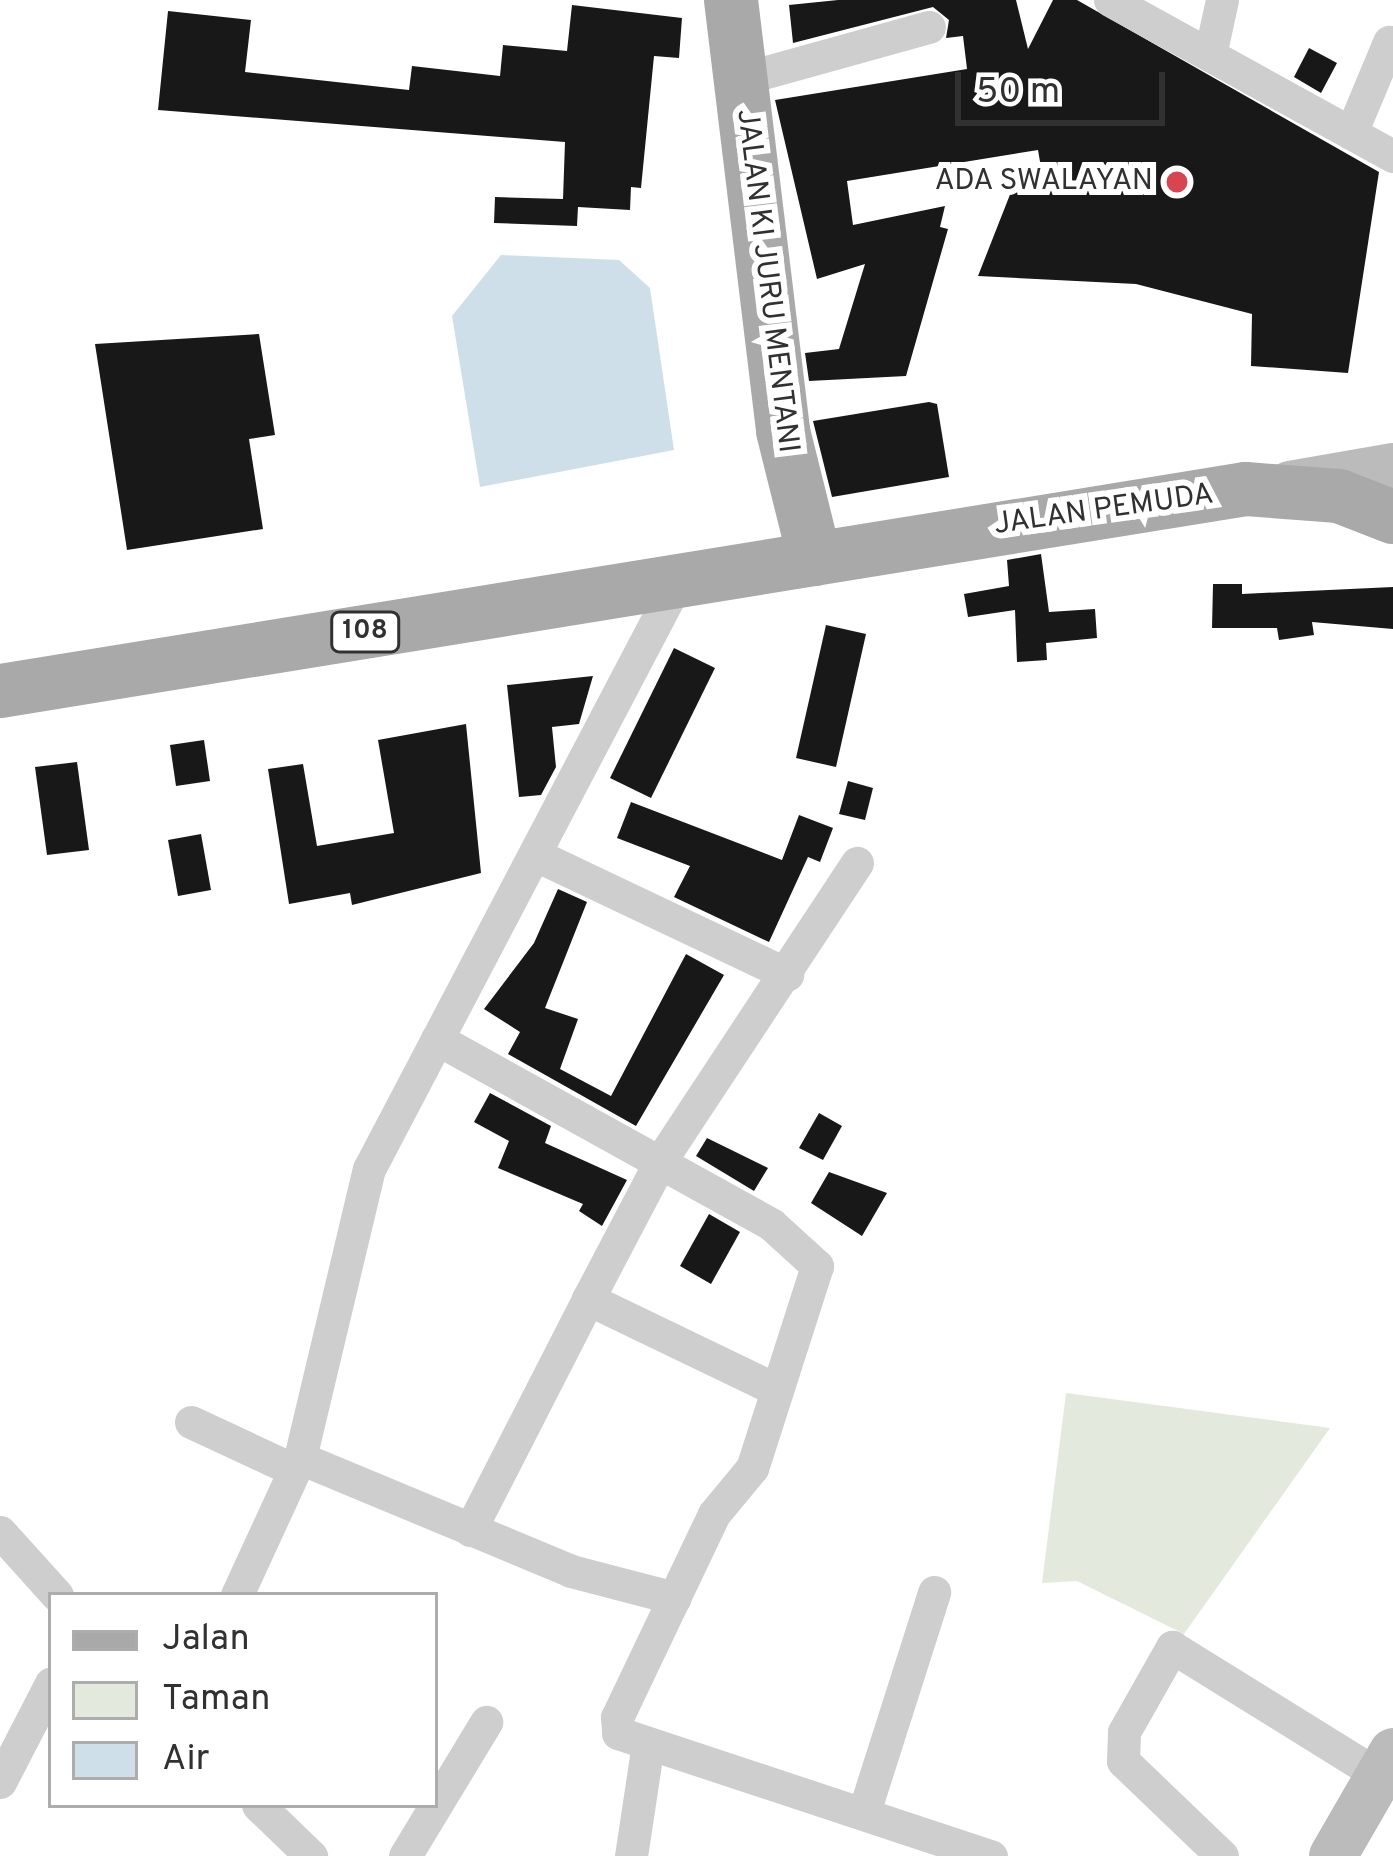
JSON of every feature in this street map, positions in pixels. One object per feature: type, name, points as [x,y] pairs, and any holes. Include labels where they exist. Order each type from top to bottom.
[{"type":"main road","name":"JALAN KI JURU MENTANI","points":[[731,0],[783,431],[815,559]]},
{"type":"main road","name":"JALAN PEMUDA","points":[[704,576],[1393,467]]},
{"type":"main road","points":[[1286,486],[1393,518]]},
{"type":"main road","name":"108","points":[[0,691],[704,576]]},
{"type":"main road","points":[[1333,1856],[1385,1763]]},
{"type":"street","points":[[1110,0],[1393,156]]},
{"type":"street","points":[[1210,56],[1222,0]]},
{"type":"street","points":[[741,79],[929,26]]},
{"type":"street","points":[[1351,133],[1390,42]]},
{"type":"street","points":[[238,1592],[297,1464],[369,1169],[538,856],[704,576]]},
{"type":"street","points":[[538,856],[787,974]]},
{"type":"street","points":[[470,1530],[661,1160],[857,863]]},
{"type":"street","points":[[437,1039],[661,1160],[813,1257],[817,1277],[752,1468],[714,1514],[617,1717],[618,1733],[864,1812],[916,1843],[991,1856]]},
{"type":"street","points":[[588,1299],[778,1390]]},
{"type":"street","points":[[190,1422],[470,1530],[675,1598]]},
{"type":"street","points":[[0,1532],[54,1592]]},
{"type":"street","points":[[864,1812],[934,1592]]},
{"type":"street","points":[[1222,1856],[1124,1761],[1124,1732],[1172,1647],[1385,1763]]},
{"type":"street","points":[[0,1782],[48,1689]]},
{"type":"street","points":[[438,1801],[486,1722]]},
{"type":"street","points":[[631,1856],[648,1743]]},
{"type":"street","points":[[261,1808],[311,1856]]},
{"type":"street","points":[[405,1856],[434,1808]]},
{"type":"green space","points":[[1066,1393],[1330,1428],[1184,1634],[1077,1581],[1042,1583]]},
{"type":"water","points":[[501,255],[619,260],[650,288],[674,450],[480,487],[452,316]]},
{"type":"building","name":"ADA SWALAYAN","points":[[838,0],[1016,0],[1028,49],[1053,0],[1077,0],[1379,172],[1348,373],[1251,366],[1252,314],[1136,284],[978,276],[1011,192],[1044,185],[1038,150],[847,181],[853,225],[945,206],[940,227],[948,229],[906,376],[809,381],[805,353],[839,349],[865,264],[817,279],[775,100],[967,69],[963,36],[946,38],[949,20],[933,7],[793,43],[789,5]]},
{"type":"building","points":[[572,5],[682,18],[679,58],[654,56],[641,188],[631,187],[630,210],[578,207],[577,226],[494,223],[495,197],[563,199],[565,142],[158,110],[168,11],[251,20],[245,72],[409,90],[412,66],[500,76],[503,45],[567,51]]},
{"type":"building","points":[[1309,48],[1337,63],[1321,93],[1294,77]]},
{"type":"building","points":[[259,334],[275,435],[249,439],[263,529],[127,550],[95,344]]},
{"type":"building","points":[[937,404],[949,477],[832,497],[813,421]]},
{"type":"building","points":[[1041,554],[1049,612],[1095,609],[1097,638],[1046,643],[1047,660],[1017,662],[1015,610],[968,617],[964,594],[1009,586],[1007,560]]},
{"type":"building","points":[[1213,584],[1242,584],[1242,594],[1393,587],[1393,629],[1312,622],[1314,635],[1279,640],[1277,628],[1212,628]]},
{"type":"building","points":[[826,625],[866,634],[836,767],[796,758]]},
{"type":"building","points":[[674,648],[715,668],[651,798],[610,778]]},
{"type":"building","points":[[593,676],[579,724],[552,727],[556,767],[541,795],[519,797],[507,685]]},
{"type":"building","points":[[466,724],[481,873],[352,905],[350,893],[289,904],[268,769],[303,764],[317,846],[394,833],[378,740]]},
{"type":"building","points":[[204,740],[210,781],[176,786],[170,745]]},
{"type":"building","points":[[77,762],[89,850],[47,855],[35,767]]},
{"type":"building","points":[[848,781],[873,788],[865,820],[839,814]]},
{"type":"building","points":[[631,802],[782,860],[799,815],[833,828],[820,862],[808,857],[769,942],[674,897],[690,866],[617,838]]},
{"type":"building","points":[[201,834],[211,890],[178,896],[168,840]]},
{"type":"building","points":[[558,889],[587,902],[545,1008],[578,1019],[560,1069],[611,1096],[686,954],[724,975],[636,1126],[508,1054],[520,1032],[484,1009],[534,943]]},
{"type":"building","points":[[490,1093],[551,1126],[545,1143],[627,1180],[602,1226],[579,1211],[583,1204],[498,1168],[509,1141],[474,1122]]},
{"type":"building","points":[[819,1113],[842,1126],[823,1160],[799,1148]]},
{"type":"building","points":[[707,1138],[768,1168],[754,1191],[696,1156]]},
{"type":"building","points":[[829,1172],[887,1193],[862,1236],[811,1203]]},
{"type":"building","points":[[709,1214],[740,1232],[711,1284],[680,1266]]},
{"type":"place","name":"ADA SWALAYAN","points":[[1177,182]]}]
